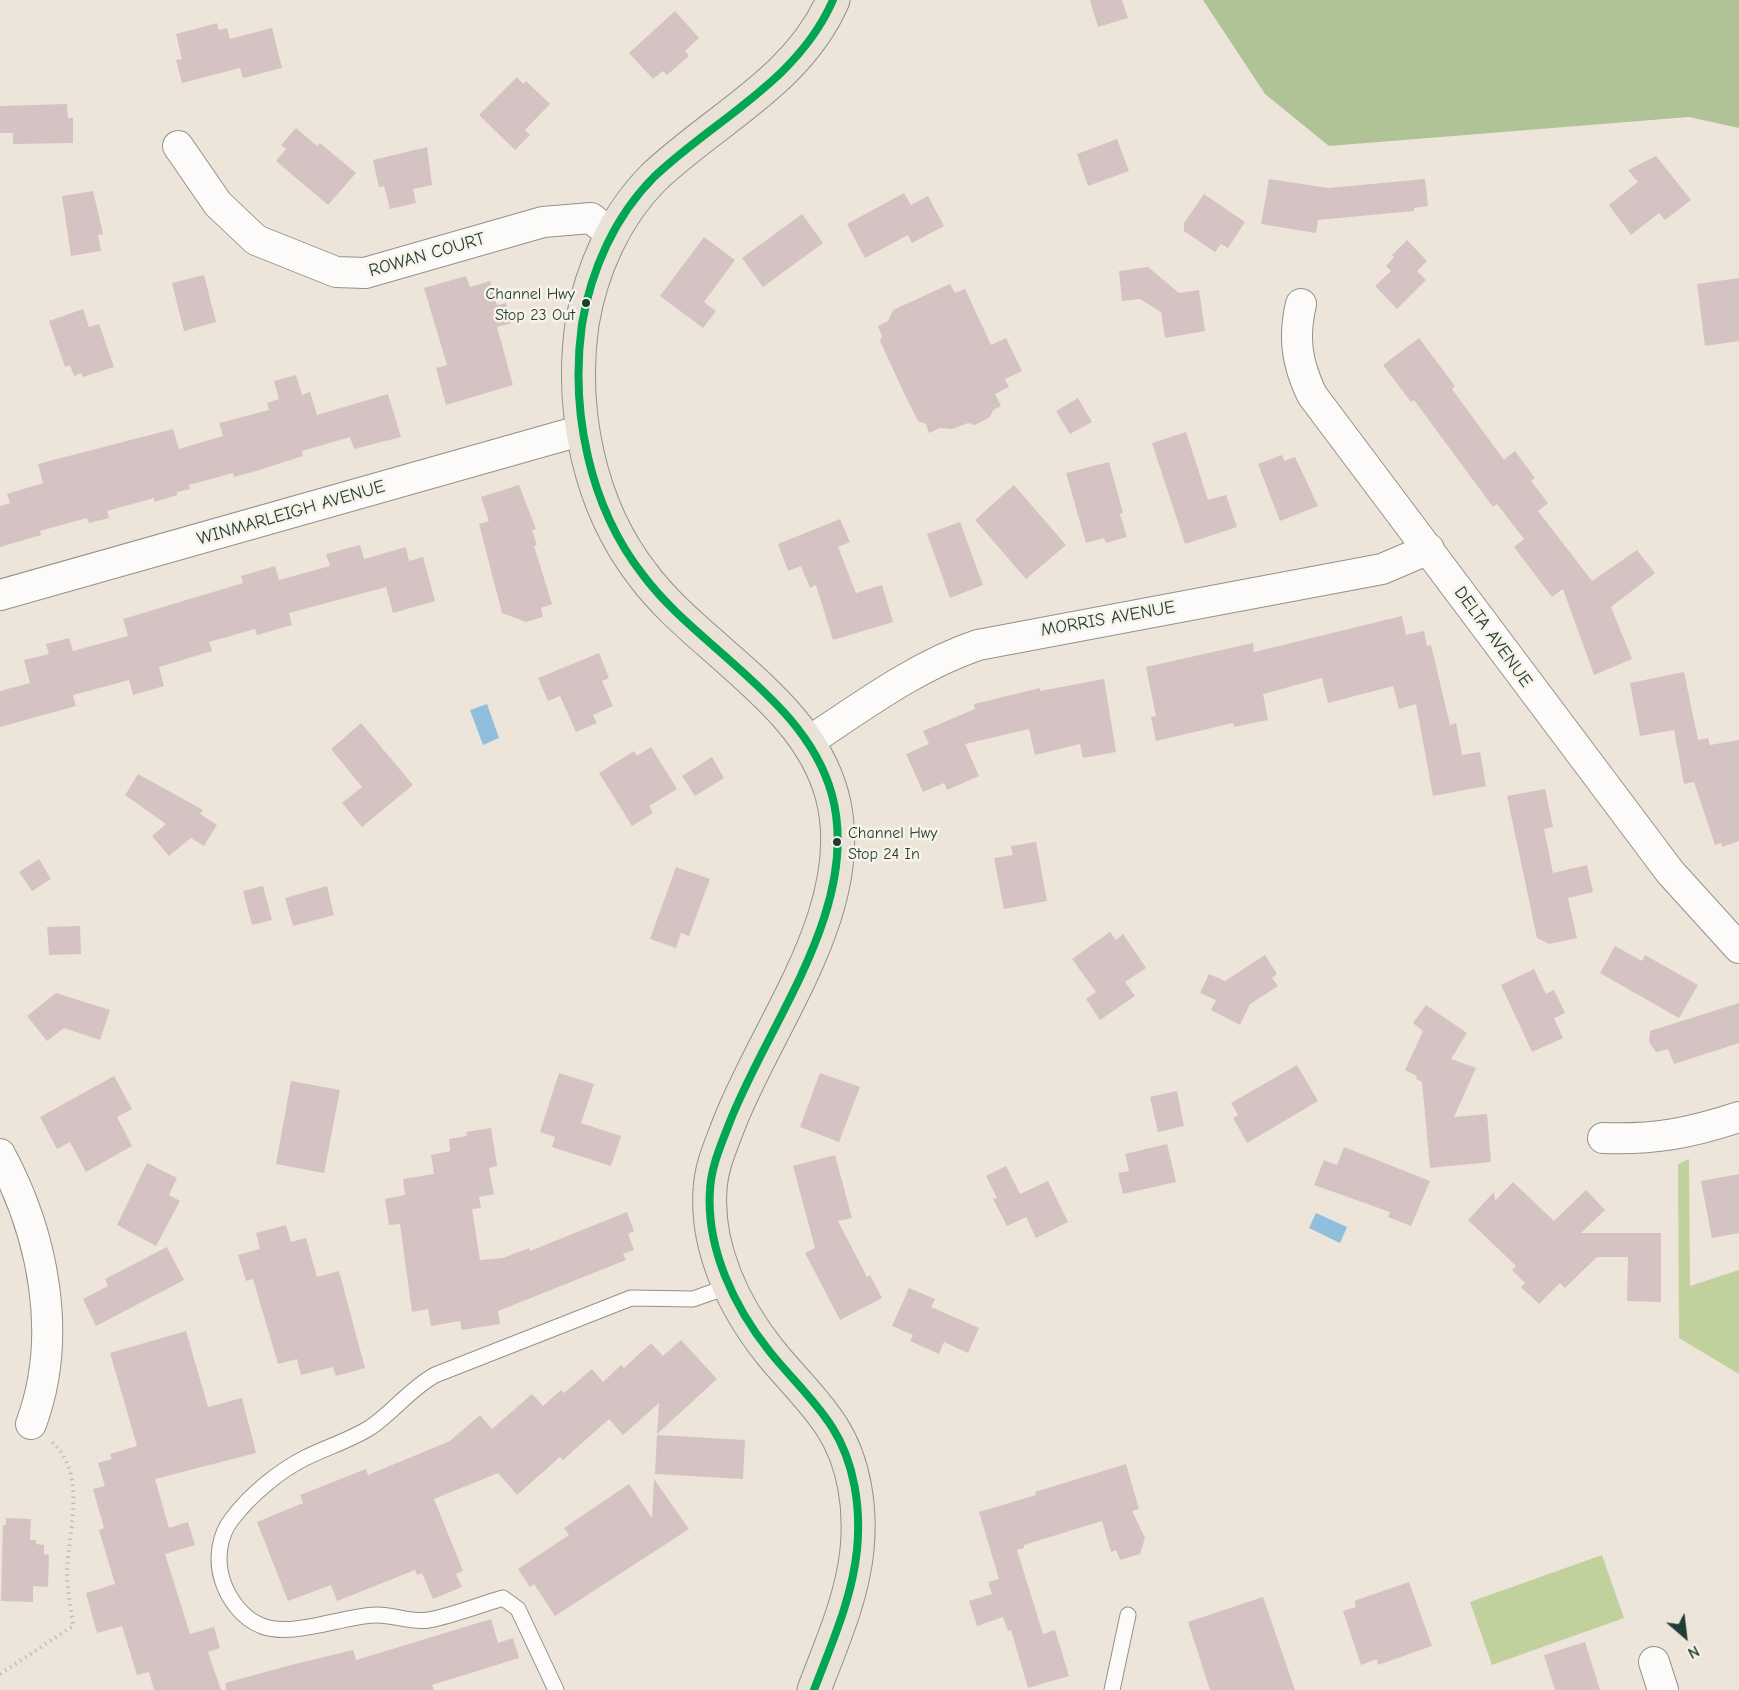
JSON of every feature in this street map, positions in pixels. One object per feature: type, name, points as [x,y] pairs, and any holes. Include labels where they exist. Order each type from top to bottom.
[{"type":"main road","points":[[814,1690],[840,1621],[854,1573],[858,1529],[855,1488],[845,1454],[834,1430],[767,1348],[730,1286],[712,1234],[710,1190],[714,1162],[738,1101],[813,947],[826,910],[838,858],[839,834],[831,788],[808,742],[775,700],[687,622],[644,578],[627,552],[605,508],[583,430],[578,377],[582,327],[595,272],[612,235],[631,203],[651,180],[765,88],[800,54],[823,22],[833,0]]},
{"type":"street","name":"ROWAN COURT","points":[[178,146],[218,204],[256,240],[336,272],[365,273],[552,221],[591,218],[612,235]]},
{"type":"street","name":"DELTA AVENUE","points":[[1301,304],[1296,344],[1301,369],[1312,395],[1670,872],[1739,948]]},
{"type":"street","name":"WINMARLEIGH AVENUE","points":[[0,595],[583,430]]},
{"type":"street","name":"MORRIS AVENUE","points":[[808,742],[903,680],[947,656],[978,645],[1382,569],[1429,549]]},
{"type":"street","points":[[1603,1138],[1645,1140],[1694,1132],[1739,1117]]},
{"type":"street","points":[[0,1154],[13,1178],[34,1239],[45,1296],[46,1371],[41,1397],[32,1424]]},
{"type":"street","points":[[1654,1662],[1663,1690]]},
{"type":"lane","points":[[556,1690],[518,1609],[503,1598],[428,1620],[375,1615],[287,1629],[261,1626],[243,1614],[224,1585],[219,1565],[224,1534],[231,1519],[283,1472],[304,1458],[357,1436],[374,1425],[409,1392],[435,1376],[631,1298],[693,1299],[730,1286]]},
{"type":"lane","points":[[1112,1690],[1128,1615]]},
{"type":"path","points":[[0,1674],[73,1626],[67,1572],[72,1478],[63,1452],[32,1424]]},
{"type":"green space","points":[[1203,0],[1739,0],[1739,128],[1689,117],[1329,146],[1265,94]]},
{"type":"green space","points":[[1689,1159],[1690,1286],[1739,1270],[1739,1374],[1679,1338],[1678,1164]]},
{"type":"green space","points":[[1602,1555],[1624,1618],[1492,1665],[1470,1602]]},
{"type":"water","points":[[487,704],[499,738],[483,745],[470,710]]},
{"type":"water","points":[[1316,1213],[1347,1227],[1340,1243],[1309,1228]]},
{"type":"building","points":[[1090,0],[1122,0],[1128,18],[1098,27]]},
{"type":"building","points":[[675,11],[699,38],[685,51],[689,56],[667,75],[663,71],[653,79],[629,53]]},
{"type":"building","points":[[217,23],[219,30],[227,28],[230,39],[272,28],[282,68],[243,78],[240,68],[182,83],[176,60],[182,59],[176,34]]},
{"type":"building","points":[[517,77],[523,84],[526,81],[550,104],[525,130],[530,135],[515,150],[479,115]]},
{"type":"building","points":[[67,104],[68,118],[73,118],[73,143],[13,144],[13,133],[0,133],[0,106]]},
{"type":"building","points":[[296,128],[317,146],[320,143],[356,173],[328,205],[276,161],[286,149],[281,145]]},
{"type":"building","points":[[1117,139],[1129,171],[1088,186],[1077,154]]},
{"type":"building","points":[[427,147],[432,185],[413,189],[416,203],[390,209],[384,186],[379,187],[373,160]]},
{"type":"building","points":[[1656,156],[1691,200],[1665,220],[1659,213],[1631,235],[1609,205],[1638,182],[1628,170]]},
{"type":"building","points":[[1269,179],[1328,188],[1425,179],[1428,206],[1414,208],[1414,211],[1318,220],[1316,233],[1261,224]]},
{"type":"building","points":[[93,191],[103,234],[98,235],[101,251],[71,256],[62,196]]},
{"type":"building","points":[[904,193],[911,205],[928,196],[944,226],[912,243],[908,235],[865,258],[847,224]]},
{"type":"building","points":[[1204,194],[1245,222],[1228,248],[1221,244],[1215,252],[1184,231],[1184,223]]},
{"type":"building","points":[[802,214],[823,243],[763,287],[742,258]]},
{"type":"building","points":[[704,237],[735,260],[704,302],[716,311],[703,328],[660,296]]},
{"type":"building","points":[[1407,240],[1427,261],[1417,271],[1426,280],[1397,309],[1375,286],[1391,271],[1386,266],[1394,257],[1392,255]]},
{"type":"building","points":[[1148,267],[1179,293],[1199,290],[1205,331],[1165,338],[1161,312],[1140,299],[1122,301],[1119,271]]},
{"type":"building","points":[[204,275],[216,322],[184,331],[172,283]]},
{"type":"building","points":[[466,276],[470,287],[490,281],[497,305],[506,303],[512,323],[497,327],[513,385],[446,405],[436,368],[447,365],[424,288]]},
{"type":"building","points":[[1739,278],[1739,341],[1705,346],[1697,284]]},
{"type":"building","points":[[950,284],[955,293],[965,289],[991,345],[1006,338],[1022,371],[1005,379],[1009,387],[995,394],[1001,406],[993,410],[990,417],[975,425],[968,423],[952,429],[940,428],[929,433],[926,424],[918,421],[904,393],[880,341],[882,336],[878,326],[888,321],[893,310]]},
{"type":"building","points":[[83,309],[89,327],[99,324],[114,367],[83,377],[81,373],[74,376],[70,365],[65,367],[49,321]]},
{"type":"building","points":[[1419,338],[1455,386],[1452,389],[1504,460],[1515,451],[1535,478],[1531,481],[1548,503],[1538,511],[1592,581],[1637,550],[1655,573],[1611,607],[1632,659],[1594,675],[1563,589],[1552,597],[1514,547],[1524,539],[1497,504],[1493,507],[1414,400],[1411,402],[1383,365]]},
{"type":"building","points":[[296,375],[302,395],[310,392],[317,415],[388,394],[401,437],[354,449],[350,437],[302,451],[303,456],[256,471],[234,477],[233,473],[189,485],[190,489],[154,502],[154,498],[107,511],[109,518],[89,523],[87,518],[40,531],[41,535],[0,547],[0,506],[10,503],[7,494],[43,483],[38,464],[173,429],[179,449],[223,436],[219,423],[269,410],[267,403],[279,399],[274,381]]},
{"type":"building","points":[[1078,398],[1092,422],[1070,434],[1056,411]]},
{"type":"building","points":[[1186,432],[1208,500],[1226,495],[1237,527],[1185,544],[1152,443]]},
{"type":"building","points":[[1282,455],[1284,461],[1295,457],[1318,506],[1280,521],[1258,464]]},
{"type":"building","points":[[1109,462],[1127,537],[1106,543],[1104,538],[1086,543],[1066,473]]},
{"type":"building","points":[[519,485],[536,529],[532,530],[537,545],[534,546],[552,604],[541,608],[543,617],[526,622],[502,613],[479,524],[489,521],[481,497]]},
{"type":"building","points":[[1014,485],[1066,545],[1026,579],[975,520]]},
{"type":"building","points":[[840,519],[850,542],[838,547],[856,593],[882,585],[893,622],[833,640],[816,585],[810,588],[801,566],[788,571],[778,544]]},
{"type":"building","points":[[960,522],[983,585],[950,598],[927,534]]},
{"type":"building","points":[[360,545],[364,559],[406,547],[409,561],[423,557],[435,601],[393,613],[386,587],[289,613],[292,625],[257,635],[255,629],[209,642],[212,651],[159,667],[164,686],[133,695],[129,680],[73,695],[76,706],[0,727],[0,691],[30,683],[24,660],[49,654],[46,644],[69,638],[73,651],[128,636],[123,619],[243,583],[241,576],[275,566],[279,580],[330,566],[326,554]]},
{"type":"building","points":[[1402,616],[1406,635],[1424,631],[1427,646],[1431,645],[1450,725],[1456,723],[1462,755],[1480,752],[1486,786],[1433,796],[1416,704],[1399,709],[1393,686],[1328,703],[1322,678],[1263,694],[1268,720],[1234,727],[1233,723],[1156,741],[1151,717],[1156,716],[1146,667],[1253,643],[1254,652]]},
{"type":"building","points":[[599,653],[609,678],[602,681],[613,706],[593,715],[597,723],[576,732],[560,696],[548,701],[538,678]]},
{"type":"building","points":[[1684,672],[1698,740],[1708,738],[1710,745],[1739,740],[1739,841],[1722,847],[1721,843],[1715,845],[1694,782],[1684,784],[1674,730],[1640,736],[1630,683]]},
{"type":"building","points":[[1104,679],[1116,752],[1083,758],[1080,744],[1035,755],[1029,729],[965,744],[979,776],[947,790],[944,783],[923,792],[906,754],[929,744],[923,731],[975,709],[974,704],[1040,688],[1040,691]]},
{"type":"building","points":[[361,723],[413,785],[362,827],[342,803],[362,787],[331,749]]},
{"type":"building","points":[[651,747],[677,789],[649,806],[653,813],[632,826],[599,773],[634,751],[637,756]]},
{"type":"building","points":[[712,757],[724,778],[695,796],[682,776]]},
{"type":"building","points":[[138,774],[203,810],[200,814],[217,825],[204,846],[191,838],[169,856],[152,836],[166,824],[125,795]]},
{"type":"building","points":[[1545,789],[1553,827],[1544,829],[1553,873],[1587,865],[1593,892],[1568,898],[1577,938],[1549,944],[1537,938],[1507,796]]},
{"type":"building","points":[[1036,842],[1047,901],[1004,909],[994,858],[1013,855],[1011,846]]},
{"type":"building","points":[[39,859],[51,879],[32,891],[19,872]]},
{"type":"building","points":[[676,867],[710,879],[689,936],[681,933],[676,948],[650,939]]},
{"type":"building","points":[[263,886],[272,920],[252,925],[243,891]]},
{"type":"building","points":[[327,886],[334,915],[293,926],[285,898]]},
{"type":"building","points":[[80,926],[81,954],[49,955],[47,927]]},
{"type":"building","points":[[1110,932],[1116,940],[1123,934],[1146,968],[1125,982],[1135,996],[1100,1020],[1086,999],[1096,992],[1072,959]]},
{"type":"building","points":[[1615,946],[1642,961],[1645,955],[1698,985],[1679,1018],[1600,973]]},
{"type":"building","points":[[1265,955],[1277,974],[1272,978],[1278,986],[1250,1004],[1240,1025],[1211,1010],[1216,1000],[1200,993],[1209,974],[1225,981]]},
{"type":"building","points":[[1534,969],[1546,994],[1554,990],[1565,1013],[1554,1018],[1563,1038],[1532,1052],[1501,985]]},
{"type":"building","points":[[56,993],[110,1010],[100,1040],[64,1028],[47,1041],[27,1016]]},
{"type":"building","points":[[1739,1003],[1739,1043],[1674,1064],[1668,1049],[1656,1052],[1649,1042],[1650,1031]]},
{"type":"building","points":[[1426,1005],[1467,1033],[1451,1059],[1476,1068],[1454,1117],[1487,1114],[1491,1162],[1430,1168],[1422,1082],[1416,1079],[1417,1076],[1405,1070],[1423,1031],[1413,1023]]},
{"type":"building","points":[[1297,1065],[1318,1101],[1247,1143],[1233,1118],[1238,1115],[1231,1103]]},
{"type":"building","points":[[559,1073],[594,1084],[581,1123],[621,1136],[611,1166],[552,1147],[555,1137],[540,1132]]},
{"type":"building","points":[[820,1073],[860,1087],[839,1142],[800,1127]]},
{"type":"building","points":[[114,1076],[132,1109],[117,1117],[132,1146],[86,1172],[70,1142],[57,1149],[40,1117]]},
{"type":"building","points":[[291,1081],[340,1090],[324,1173],[276,1164]]},
{"type":"building","points":[[1177,1091],[1184,1126],[1158,1132],[1150,1097]]},
{"type":"building","points":[[491,1128],[497,1166],[489,1168],[494,1194],[479,1197],[481,1208],[472,1209],[480,1260],[503,1258],[529,1248],[530,1251],[627,1212],[634,1231],[628,1234],[634,1250],[623,1254],[626,1260],[498,1311],[500,1324],[462,1330],[460,1321],[431,1326],[428,1309],[412,1312],[400,1224],[389,1225],[385,1199],[405,1195],[403,1179],[434,1174],[431,1155],[450,1151],[449,1139],[467,1136],[466,1132]]},
{"type":"building","points":[[1167,1144],[1176,1182],[1123,1194],[1118,1173],[1129,1171],[1125,1154]]},
{"type":"building","points":[[1344,1147],[1430,1181],[1411,1226],[1388,1217],[1390,1212],[1314,1185],[1324,1160],[1337,1165]]},
{"type":"building","points":[[835,1155],[852,1218],[838,1221],[867,1277],[870,1275],[882,1298],[840,1320],[805,1253],[815,1248],[793,1166]]},
{"type":"building","points":[[147,1163],[177,1178],[169,1195],[180,1201],[156,1246],[117,1225]]},
{"type":"building","points":[[1006,1166],[1020,1194],[1048,1181],[1068,1222],[1036,1238],[1026,1217],[1007,1226],[993,1199],[997,1198],[986,1176]]},
{"type":"building","points":[[1739,1174],[1739,1233],[1712,1238],[1701,1181]]},
{"type":"building","points":[[1513,1182],[1554,1221],[1586,1190],[1605,1210],[1581,1233],[1661,1233],[1661,1302],[1627,1301],[1628,1257],[1597,1257],[1565,1288],[1560,1283],[1539,1304],[1521,1287],[1525,1283],[1512,1270],[1516,1266],[1468,1220],[1494,1192],[1495,1201]]},
{"type":"building","points":[[286,1225],[291,1242],[306,1238],[317,1277],[339,1271],[365,1368],[336,1376],[333,1367],[301,1375],[297,1359],[278,1364],[253,1279],[246,1281],[238,1255],[260,1249],[256,1233]]},
{"type":"building","points":[[167,1247],[184,1280],[96,1326],[83,1299],[108,1286],[105,1279]]},
{"type":"building","points":[[909,1288],[935,1299],[931,1307],[979,1328],[968,1353],[944,1342],[939,1354],[910,1341],[913,1335],[892,1326]]},
{"type":"building","points":[[186,1331],[208,1407],[242,1398],[256,1453],[155,1479],[169,1528],[188,1522],[195,1545],[165,1554],[190,1634],[214,1627],[220,1648],[208,1652],[221,1690],[154,1690],[149,1672],[137,1675],[122,1626],[97,1633],[86,1593],[115,1584],[99,1530],[104,1528],[93,1489],[105,1486],[98,1463],[112,1459],[110,1454],[137,1446],[110,1353]]},
{"type":"building","points":[[681,1340],[717,1379],[657,1434],[659,1403],[623,1435],[609,1419],[563,1460],[560,1457],[517,1495],[498,1473],[434,1499],[463,1571],[456,1574],[462,1587],[433,1599],[422,1573],[417,1575],[415,1570],[337,1601],[331,1585],[288,1601],[257,1522],[303,1503],[300,1495],[366,1469],[368,1475],[450,1441],[480,1415],[492,1429],[532,1394],[543,1406],[561,1390],[564,1393],[592,1369],[603,1382],[621,1365],[624,1368],[651,1343],[663,1356]]},
{"type":"building","points":[[657,1435],[745,1440],[743,1479],[655,1474]]},
{"type":"building","points":[[1126,1464],[1139,1509],[1132,1511],[1145,1538],[1140,1554],[1120,1560],[1116,1550],[1111,1552],[1102,1521],[1024,1545],[1024,1548],[1017,1550],[1043,1634],[1055,1630],[1069,1676],[1028,1688],[1011,1630],[1008,1631],[1003,1617],[977,1626],[969,1601],[992,1594],[988,1582],[999,1579],[979,1512]]},
{"type":"building","points":[[654,1479],[689,1529],[555,1616],[534,1584],[530,1587],[518,1569],[569,1535],[564,1528],[629,1484],[652,1518]]},
{"type":"building","points":[[6,1518],[31,1519],[30,1540],[36,1540],[36,1544],[44,1545],[44,1554],[49,1555],[48,1587],[33,1586],[33,1602],[1,1601],[3,1525],[6,1525]]},
{"type":"building","points":[[1409,1582],[1432,1646],[1378,1665],[1377,1659],[1361,1665],[1343,1611],[1356,1607],[1354,1601]]},
{"type":"building","points":[[1263,1597],[1295,1690],[1210,1690],[1188,1622]]},
{"type":"building","points":[[491,1619],[498,1643],[513,1638],[519,1658],[432,1685],[434,1690],[226,1690],[225,1683],[291,1665],[353,1650],[356,1660]]},
{"type":"building","points":[[1585,1642],[1600,1690],[1555,1690],[1544,1655]]},
{"type":"transit line","points":[[814,1690],[851,1586],[858,1534],[855,1487],[846,1456],[832,1427],[770,1352],[734,1296],[725,1276],[713,1233],[710,1190],[714,1165],[729,1124],[746,1085],[787,1005],[823,922],[834,879],[838,837],[832,795],[815,754],[789,718],[775,702],[672,608],[643,575],[624,548],[609,519],[588,456],[582,423],[579,357],[586,304],[598,264],[616,226],[640,192],[678,156],[777,76],[799,54],[818,28],[833,0]]},
{"type":"place","name":"Channel Hwy Stop 23 Out","points":[[586,303]]},
{"type":"place","name":"Channel Hwy Stop 24 In","points":[[837,842]]}]
